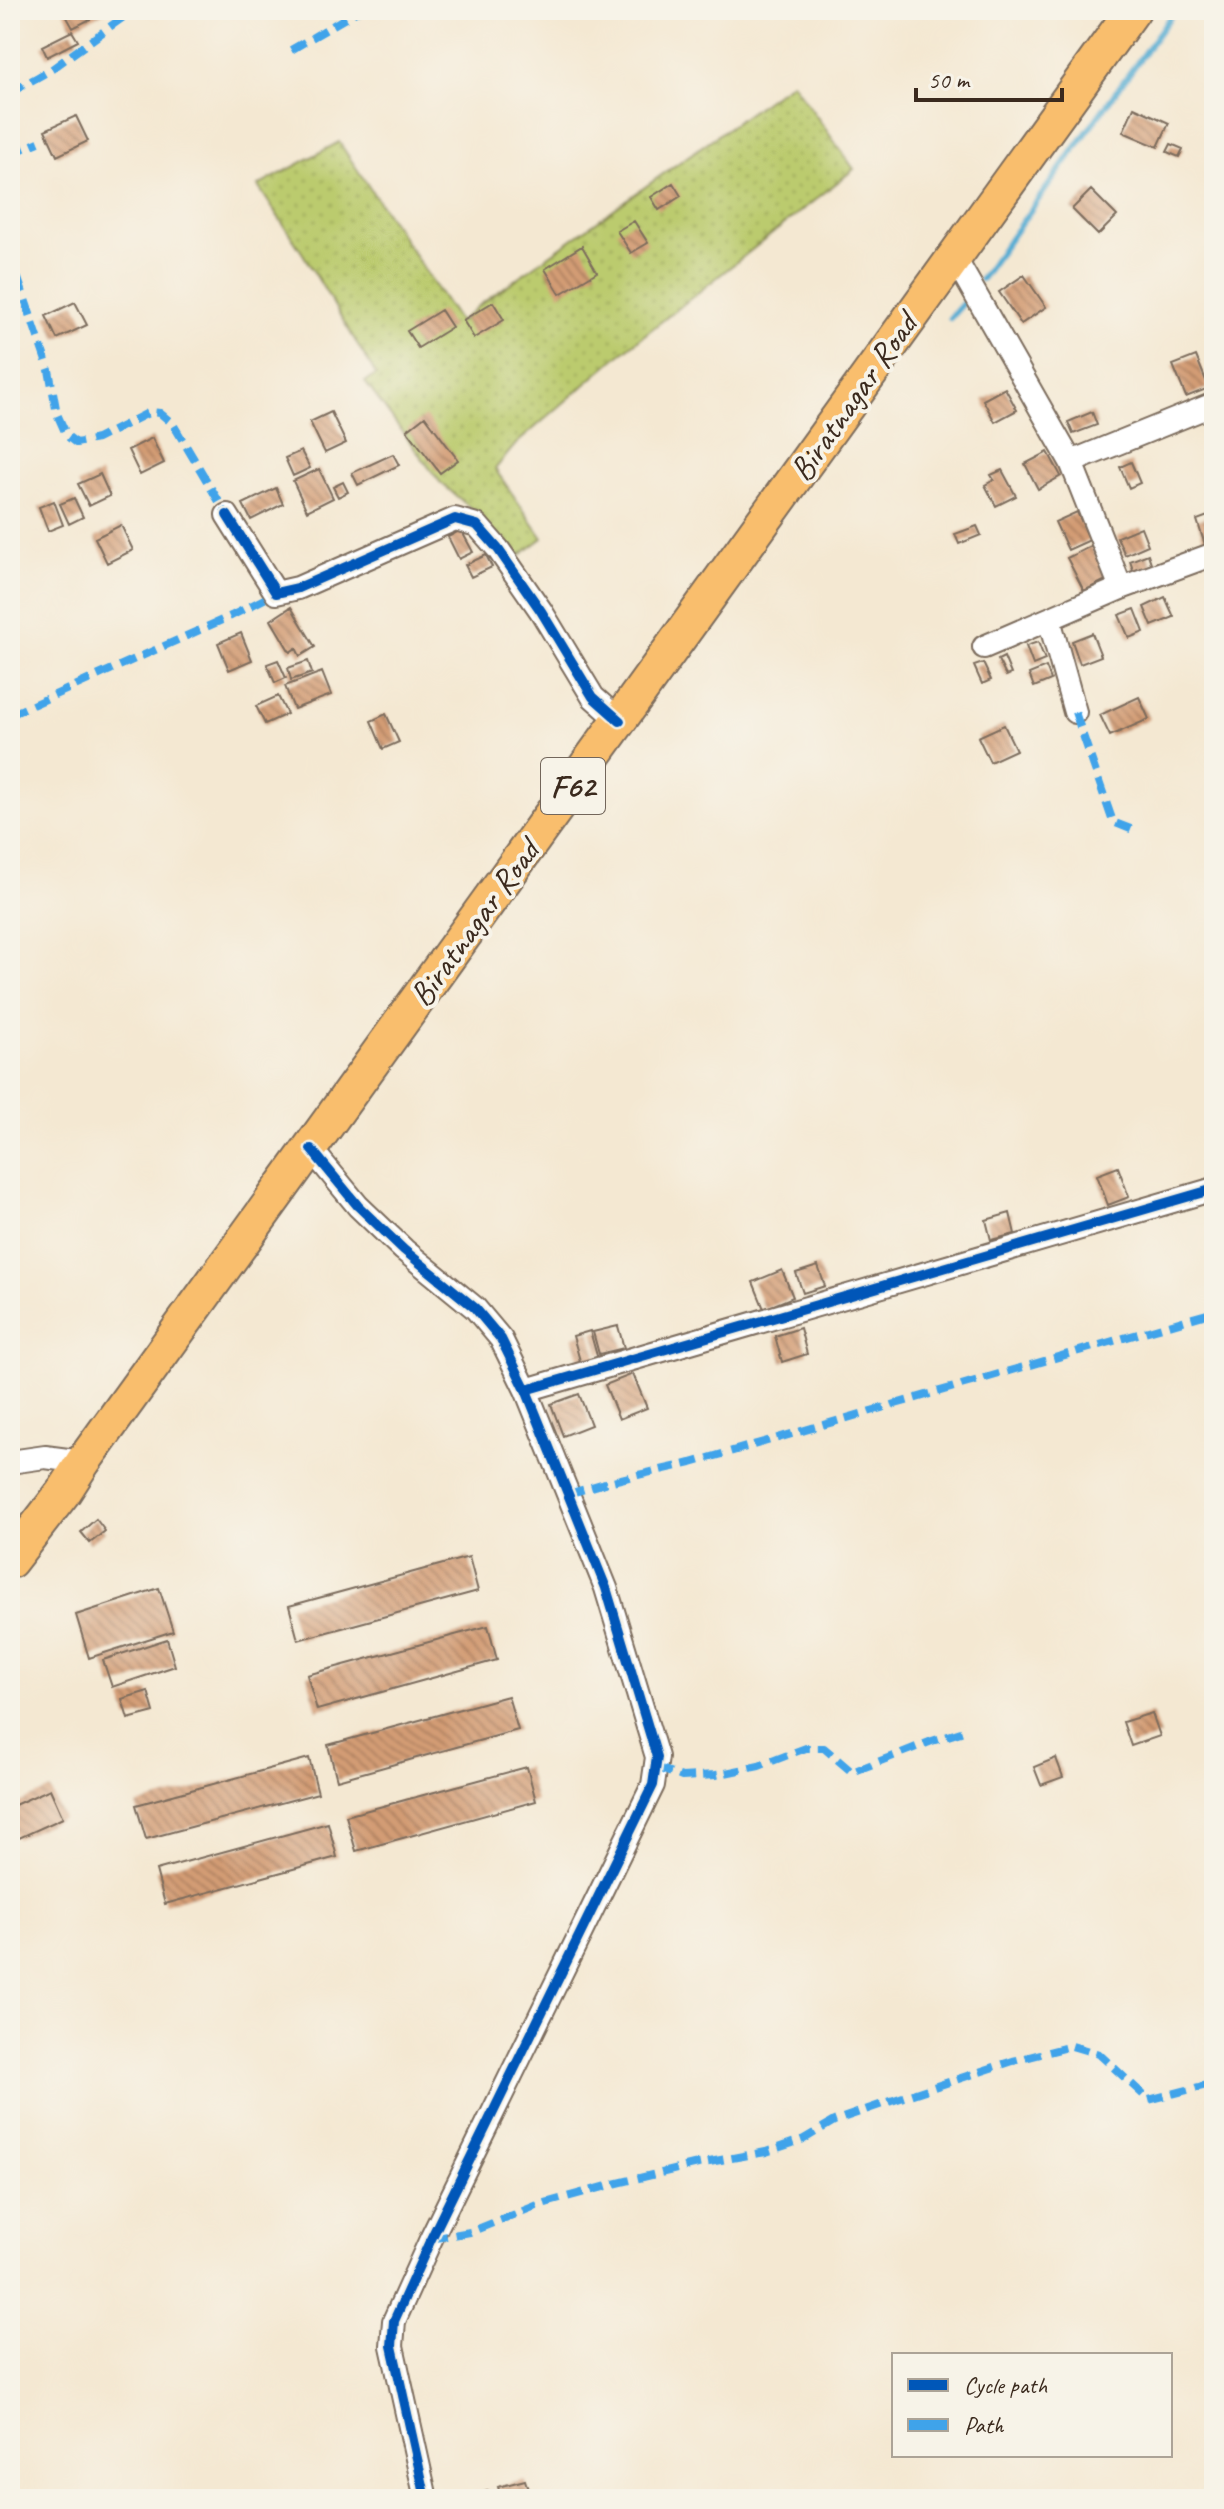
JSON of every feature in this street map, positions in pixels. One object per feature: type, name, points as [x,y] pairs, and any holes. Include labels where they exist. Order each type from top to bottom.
[{"type":"main road","name":"Biratnagar Road","points":[[10,1561],[65,1490],[782,498],[953,255],[1133,10]]},
{"type":"street","points":[[953,255],[1071,462],[1121,588]]},
{"type":"street","points":[[1071,462],[1214,404]]},
{"type":"street","points":[[227,515],[276,593],[298,588],[455,519],[477,525],[498,549],[541,611],[593,697],[620,721]]},
{"type":"street","points":[[984,647],[1121,588],[1214,554]]},
{"type":"street","points":[[1049,619],[1075,712]]},
{"type":"street","points":[[311,1149],[358,1206],[404,1250],[475,1308],[501,1339],[526,1390],[606,1588],[657,1757],[653,1785],[441,2218],[394,2321],[392,2346],[426,2499]]},
{"type":"street","points":[[526,1390],[1214,1189]]},
{"type":"street","points":[[10,1462],[45,1457],[83,1462]]},
{"type":"green space","points":[[792,82],[854,169],[619,355],[516,444],[495,469],[543,538],[508,564],[477,525],[474,511],[440,482],[365,382],[376,375],[258,186],[339,142],[459,322]]},
{"type":"building","points":[[63,10],[108,10],[73,28]]},
{"type":"building","points":[[72,31],[78,41],[47,57],[42,46]]},
{"type":"building","points":[[1134,107],[1169,123],[1158,147],[1123,132]]},
{"type":"building","points":[[76,116],[88,141],[57,156],[45,130]]},
{"type":"building","points":[[1171,144],[1183,149],[1179,157],[1167,152]]},
{"type":"building","points":[[673,183],[681,196],[659,210],[651,197]]},
{"type":"building","points":[[1091,190],[1117,216],[1098,235],[1072,209]]},
{"type":"building","points":[[634,221],[648,243],[631,253],[617,231]]},
{"type":"building","points":[[582,246],[597,272],[560,294],[545,269]]},
{"type":"building","points":[[1024,275],[1046,307],[1021,324],[999,292]]},
{"type":"building","points":[[75,302],[87,325],[57,339],[46,316]]},
{"type":"building","points":[[493,302],[504,320],[474,338],[463,320]]},
{"type":"building","points":[[441,310],[452,327],[418,348],[407,331]]},
{"type":"building","points":[[1196,356],[1209,388],[1186,397],[1173,365]]},
{"type":"building","points":[[1005,388],[1017,410],[995,422],[983,400]]},
{"type":"building","points":[[331,412],[346,443],[325,453],[310,422]]},
{"type":"building","points":[[1092,412],[1097,425],[1073,434],[1068,422]]},
{"type":"building","points":[[425,416],[458,460],[440,473],[407,430]]},
{"type":"building","points":[[152,438],[164,463],[140,475],[128,450]]},
{"type":"building","points":[[301,451],[310,468],[293,476],[285,458]]},
{"type":"building","points":[[1048,452],[1061,476],[1038,489],[1025,464]]},
{"type":"building","points":[[393,454],[399,465],[358,485],[352,473]]},
{"type":"building","points":[[1131,462],[1140,483],[1129,488],[1120,467]]},
{"type":"building","points":[[319,469],[333,498],[307,511],[293,481]]},
{"type":"building","points":[[1002,470],[1016,496],[996,506],[985,485],[994,480],[991,475]]},
{"type":"building","points":[[100,474],[110,496],[89,506],[78,484]]},
{"type":"building","points":[[343,482],[348,492],[338,497],[333,487]]},
{"type":"building","points":[[276,488],[283,504],[251,520],[243,504]]},
{"type":"building","points":[[74,498],[83,517],[69,524],[60,504]]},
{"type":"building","points":[[54,501],[63,525],[48,531],[39,507]]},
{"type":"building","points":[[1077,512],[1090,540],[1068,550],[1055,522]]},
{"type":"building","points":[[1208,516],[1214,545],[1206,548],[1197,520]]},
{"type":"building","points":[[121,525],[133,550],[107,563],[95,538]]},
{"type":"building","points":[[977,526],[981,535],[959,544],[955,534]]},
{"type":"building","points":[[1141,527],[1148,545],[1125,555],[1117,537]]},
{"type":"building","points":[[461,530],[473,552],[459,559],[448,537]]},
{"type":"building","points":[[1091,546],[1108,579],[1084,591],[1067,558]]},
{"type":"building","points":[[1148,554],[1152,566],[1134,573],[1130,561]]},
{"type":"building","points":[[486,555],[492,567],[471,577],[465,565]]},
{"type":"building","points":[[1165,597],[1174,617],[1152,626],[1144,607]]},
{"type":"building","points":[[291,607],[315,647],[300,656],[296,648],[290,652],[271,620]]},
{"type":"building","points":[[1135,609],[1144,632],[1129,638],[1119,615]]},
{"type":"building","points":[[241,633],[252,660],[229,670],[218,643]]},
{"type":"building","points":[[1092,633],[1101,656],[1080,664],[1072,641]]},
{"type":"building","points":[[1038,642],[1045,660],[1033,665],[1026,646]]},
{"type":"building","points":[[1004,657],[1011,674],[1006,676],[998,660]]},
{"type":"building","points":[[278,660],[286,678],[275,683],[267,664]]},
{"type":"building","points":[[308,661],[312,673],[291,680],[288,668]]},
{"type":"building","points":[[983,663],[991,680],[982,684],[974,666]]},
{"type":"building","points":[[1046,667],[1051,680],[1034,687],[1029,674]]},
{"type":"building","points":[[322,672],[331,695],[294,709],[285,686]]},
{"type":"building","points":[[278,696],[287,714],[265,724],[256,706]]},
{"type":"building","points":[[1139,697],[1149,719],[1110,736],[1100,715]]},
{"type":"building","points":[[386,714],[399,742],[383,749],[371,721]]},
{"type":"building","points":[[1004,725],[1016,750],[990,762],[978,737]]},
{"type":"building","points":[[1118,1167],[1129,1197],[1108,1205],[1097,1175]]},
{"type":"building","points":[[1010,1213],[1015,1234],[991,1240],[986,1220]]},
{"type":"building","points":[[818,1266],[825,1286],[803,1293],[796,1273]]},
{"type":"building","points":[[782,1270],[793,1297],[764,1309],[753,1282]]},
{"type":"building","points":[[618,1326],[624,1348],[599,1354],[593,1332]]},
{"type":"building","points":[[800,1328],[807,1354],[782,1362],[775,1336]]},
{"type":"building","points":[[590,1331],[599,1363],[582,1368],[573,1336]]},
{"type":"building","points":[[633,1374],[647,1408],[619,1419],[605,1385]]},
{"type":"building","points":[[579,1394],[591,1425],[563,1436],[551,1404]]},
{"type":"building","points":[[96,1519],[105,1531],[90,1543],[81,1532]]},
{"type":"building","points":[[469,1557],[478,1591],[298,1640],[289,1606]]},
{"type":"building","points":[[159,1588],[173,1631],[89,1658],[76,1615]]},
{"type":"building","points":[[488,1626],[497,1660],[317,1710],[307,1675]]},
{"type":"building","points":[[167,1639],[175,1666],[112,1687],[103,1660]]},
{"type":"building","points":[[148,1691],[154,1712],[128,1719],[122,1699]]},
{"type":"building","points":[[508,1696],[518,1730],[337,1780],[328,1745]]},
{"type":"building","points":[[1152,1713],[1160,1736],[1131,1746],[1123,1722]]},
{"type":"building","points":[[309,1758],[318,1793],[146,1839],[136,1805]]},
{"type":"building","points":[[1056,1758],[1063,1777],[1041,1785],[1034,1767]]},
{"type":"building","points":[[527,1767],[536,1801],[356,1851],[346,1816]]},
{"type":"building","points":[[50,1789],[63,1818],[17,1839],[10,1824],[10,1807]]},
{"type":"building","points":[[328,1823],[337,1857],[165,1904],[156,1870]]},
{"type":"building","points":[[525,2480],[531,2499],[502,2499],[498,2487]]},
{"type":"building","points":[[488,2491],[490,2499],[463,2498]]},
{"type":"waterway","points":[[981,279],[1175,10]]},
{"type":"waterway","points":[[950,318],[966,300]]},
{"type":"marked path","points":[[10,93],[52,69],[133,10]]},
{"type":"marked path","points":[[291,50],[359,10]]},
{"type":"marked path","points":[[10,154],[39,142]]},
{"type":"marked path","points":[[10,255],[49,370],[57,414],[67,436],[76,443],[97,439],[150,412],[160,413],[173,424],[227,515]]},
{"type":"marked path","points":[[10,715],[276,593]]},
{"type":"marked path","points":[[1075,712],[1113,822],[1133,830]]},
{"type":"marked path","points":[[568,1494],[691,1463],[1214,1312]]},
{"type":"marked path","points":[[656,1767],[682,1777],[716,1775],[759,1766],[806,1748],[824,1748],[852,1772],[964,1731]]},
{"type":"marked path","points":[[431,2239],[470,2232],[538,2205],[614,2184],[766,2152],[804,2139],[834,2121],[885,2103],[1013,2061],[1072,2046],[1099,2054],[1149,2100],[1214,2083]]},
{"type":"cycle path","points":[[227,515],[276,593],[298,588],[455,519],[477,525],[498,549],[541,611],[593,697],[620,721]]},
{"type":"cycle path","points":[[311,1149],[358,1206],[404,1250],[475,1308],[501,1339],[526,1390],[606,1588],[657,1757],[653,1785],[394,2321],[392,2346],[426,2499]]},
{"type":"cycle path","points":[[526,1390],[1214,1189]]}]
